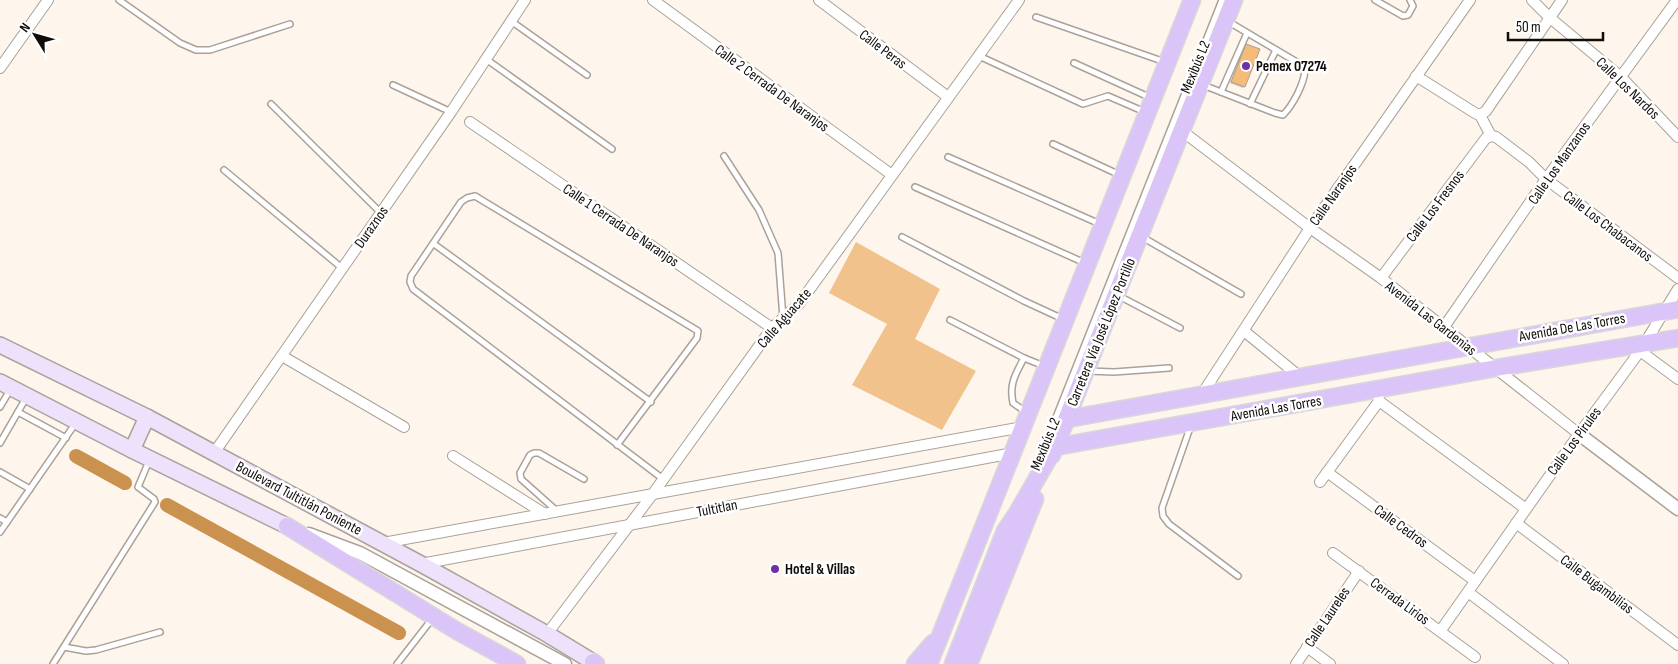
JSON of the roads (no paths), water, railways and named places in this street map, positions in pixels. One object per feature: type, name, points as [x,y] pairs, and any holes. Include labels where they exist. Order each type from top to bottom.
[{"type":"main road","points":[[929,664],[1192,0]]},
{"type":"main road","name":"Carretera Vía José López Portillo","points":[[969,664],[1067,419],[1080,371],[1116,294],[1234,0]]},
{"type":"main road","name":"Avenida De Las Torres","points":[[1467,346],[1671,310]]},
{"type":"main road","name":"Avenida De Las Torres","points":[[1496,368],[1642,348],[1678,338]]},
{"type":"main road","name":"Boulevard Tultitlán Poniente","points":[[0,345],[147,417],[383,543],[547,634],[595,663]]},
{"type":"main road","name":"Avenida Las Torres","points":[[1067,419],[1467,346]]},
{"type":"main road","name":"Avenida Las Torres","points":[[1056,447],[1192,422],[1378,395],[1496,368]]},
{"type":"main road","name":"Boulevard Tultitlán Poniente","points":[[6,384],[132,450],[287,526]]},
{"type":"main road","points":[[132,450],[147,417]]},
{"type":"main road","points":[[955,664],[1005,531],[1056,447]]},
{"type":"main road","points":[[287,526],[434,616],[517,664]]},
{"type":"main road","points":[[915,664],[942,632]]},
{"type":"street","points":[[0,68],[48,0]]},
{"type":"street","name":"Duraznos","points":[[214,453],[451,112],[525,0]]},
{"type":"street","name":"Calle 2 Cerrada De Naranjos","points":[[653,0],[892,175]]},
{"type":"street","name":"Calle Peras","points":[[819,0],[948,98]]},
{"type":"street","name":"Calle Aguacate","points":[[547,634],[652,495],[772,328],[799,304],[1018,0]]},
{"type":"street","name":"Calle Naranjos","points":[[1202,394],[1310,228],[1470,0]]},
{"type":"street","name":"Calle Los Nardos","points":[[1532,0],[1549,18],[1620,76],[1678,137]]},
{"type":"street","points":[[1480,115],[1486,111],[1562,0]]},
{"type":"street","name":"Calle Los Manzanos","points":[[1444,327],[1546,179],[1677,0]]},
{"type":"street","points":[[1416,76],[1480,115],[1491,136]]},
{"type":"street","name":"Calle 1 Cerrada De Naranjos","points":[[470,122],[772,328]]},
{"type":"street","name":"Avenida Las Gardenias","points":[[1182,130],[1310,228],[1380,278],[1678,509]]},
{"type":"street","name":"Calle Los Chabacanos","points":[[1491,136],[1496,137],[1529,162],[1546,179],[1678,278]]},
{"type":"street","name":"Calle Los Fresnos","points":[[1380,278],[1486,138],[1491,136]]},
{"type":"street","name":"Calle Los Pirules","points":[[1441,630],[1579,434],[1671,310],[1678,289]]},
{"type":"street","points":[[1244,331],[1299,376]]},
{"type":"street","points":[[1642,348],[1678,379]]},
{"type":"street","points":[[282,356],[404,427]]},
{"type":"street","points":[[1320,482],[1378,395],[1526,509]]},
{"type":"street","name":"Tultitlan","points":[[383,543],[652,495],[1025,420]]},
{"type":"street","name":"Tultitlan","points":[[421,564],[1013,453]]},
{"type":"street","points":[[454,456],[545,514]]},
{"type":"street","name":"Calle Cedros","points":[[1327,472],[1475,581]]},
{"type":"street","name":"Calle Bugambilias","points":[[1516,523],[1678,645]]},
{"type":"street","name":"Boulevard Tultitlán Poniente","points":[[287,526],[360,553],[564,663]]},
{"type":"street","name":"Cerrada Lirios","points":[[1333,553],[1441,630],[1475,657]]},
{"type":"street","name":"Calle Laureles","points":[[1296,664],[1359,571]]},
{"type":"street","points":[[1468,592],[1563,664]]},
{"type":"street","points":[[1307,647],[1330,664]]},
{"type":"lane","points":[[119,0],[180,43],[196,50],[210,50],[290,24]]},
{"type":"lane","name":"Mexibús L2","points":[[933,664],[1199,0]]},
{"type":"lane","name":"Mexibús L2","points":[[955,664],[1016,515],[1080,371],[1222,0]]},
{"type":"lane","points":[[1374,0],[1403,16],[1408,15],[1413,6],[1410,0]]},
{"type":"lane","points":[[1036,17],[1168,63]]},
{"type":"lane","points":[[1200,84],[1250,104],[1283,114],[1289,109],[1304,77],[1304,70],[1300,64],[1226,20]]},
{"type":"lane","points":[[510,21],[588,75]]},
{"type":"lane","points":[[1221,92],[1247,33]]},
{"type":"lane","points":[[1250,104],[1276,50]]},
{"type":"lane","points":[[978,56],[1083,104],[1108,96],[1150,106]]},
{"type":"lane","points":[[486,59],[612,149]]},
{"type":"lane","points":[[1074,63],[1134,92],[1150,106]]},
{"type":"lane","points":[[393,85],[451,112]]},
{"type":"lane","points":[[271,104],[381,212]]},
{"type":"lane","points":[[1053,144],[1123,176]]},
{"type":"lane","points":[[724,156],[759,210],[778,253],[783,318]]},
{"type":"lane","points":[[948,157],[1103,225]]},
{"type":"lane","points":[[224,170],[342,269]]},
{"type":"lane","points":[[915,186],[1088,264]]},
{"type":"lane","points":[[618,445],[697,338],[698,331],[475,196],[467,198],[461,202],[411,276],[410,282],[413,289],[663,480]]},
{"type":"lane","points":[[902,236],[1024,301],[1066,320]]},
{"type":"lane","points":[[1140,236],[1241,294]]},
{"type":"lane","points":[[434,244],[651,402]]},
{"type":"lane","points":[[1116,294],[1180,328]]},
{"type":"lane","points":[[950,320],[1024,358],[1047,367]]},
{"type":"lane","points":[[1024,358],[1013,380],[1010,391],[1013,404],[1025,420]]},
{"type":"lane","points":[[1080,371],[1114,372],[1169,368]]},
{"type":"lane","points":[[0,407],[6,384]]},
{"type":"lane","points":[[0,443],[27,396]]},
{"type":"lane","points":[[18,412],[66,438]]},
{"type":"lane","points":[[0,532],[76,421]]},
{"type":"lane","points":[[1192,422],[1162,508],[1163,516],[1169,524],[1238,576]]},
{"type":"lane","points":[[558,512],[521,479],[520,473],[530,455],[534,453],[539,454],[584,479]]},
{"type":"lane","points":[[53,664],[156,502],[138,487],[150,458]]},
{"type":"lane","points":[[0,472],[30,489]]},
{"type":"lane","points":[[0,518],[7,522]]},
{"type":"lane","points":[[398,664],[434,616]]},
{"type":"lane","points":[[64,647],[86,651],[96,650],[160,632]]},
{"type":"waterway","points":[[76,456],[125,483]]},
{"type":"waterway","points":[[167,505],[399,633]]},
{"type":"place","name":"Pemex 07274","points":[[1246,66]]},
{"type":"place","name":"Hotel & Villas","points":[[775,569]]}]
